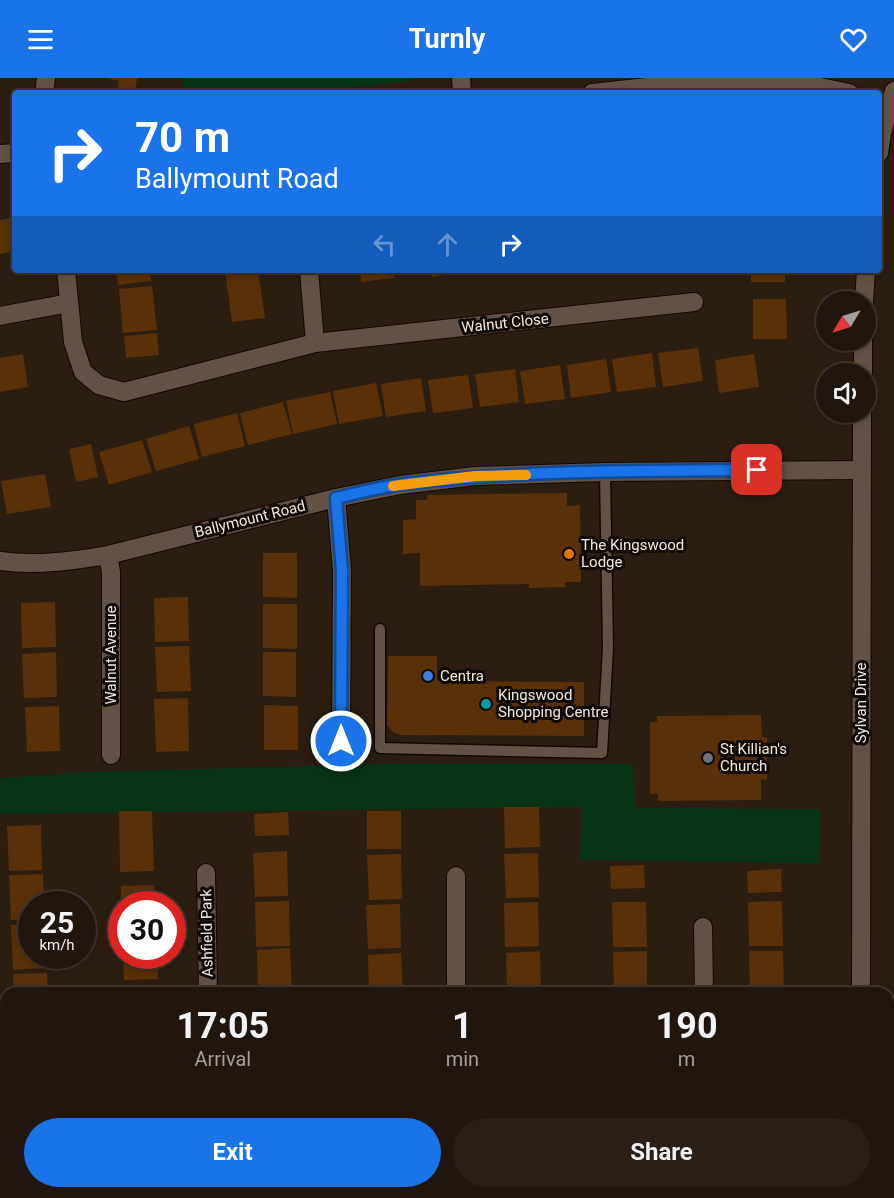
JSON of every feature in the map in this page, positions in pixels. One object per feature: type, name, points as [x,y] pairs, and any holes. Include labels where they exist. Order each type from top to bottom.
[{"type":"street","points":[[618,90],[720,78],[810,85],[834,90]]},
{"type":"street","points":[[882,134],[888,97]]},
{"type":"street","name":"Walnut Close","points":[[66,273],[73,342],[83,372],[99,386],[124,392],[315,343],[694,302]]},
{"type":"street","points":[[309,273],[315,343]]},
{"type":"street","points":[[865,291],[866,273]]},
{"type":"street","points":[[0,315],[69,303]]},
{"type":"street","name":"Sylvan Drive","points":[[861,987],[862,423]]},
{"type":"street","name":"Ballymount Road","points":[[0,561],[15,563],[74,560],[108,555],[336,498],[400,485],[475,476],[605,472],[861,470]]},
{"type":"street","points":[[336,498],[342,571],[341,742]]},
{"type":"street","name":"Walnut Avenue","points":[[108,555],[111,572],[111,755]]},
{"type":"street","name":"Ashfield Park","points":[[206,873],[208,987]]},
{"type":"street","points":[[456,876],[456,987]]},
{"type":"street","points":[[703,927],[704,987]]},
{"type":"lane","points":[[380,629],[380,748],[602,753],[608,648],[605,472]]},
{"type":"green space","points":[[184,78],[419,78],[403,82],[321,90],[182,90]]},
{"type":"green space","points":[[382,764],[633,764],[635,808],[821,809],[819,863],[580,860],[582,807],[0,814],[0,778],[92,772]]},
{"type":"building","points":[[107,78],[137,78],[135,90],[117,90],[119,81]]},
{"type":"building","points":[[10,218],[12,252],[0,254],[0,220]]},
{"type":"building","points":[[116,273],[150,273],[151,281],[118,285]]},
{"type":"building","points":[[225,273],[258,273],[265,318],[232,322]]},
{"type":"building","points":[[360,273],[393,273],[394,278],[361,282]]},
{"type":"building","points":[[431,273],[456,273],[432,277]]},
{"type":"building","points":[[751,273],[785,273],[785,282],[751,282]]},
{"type":"building","points":[[152,286],[157,330],[123,333],[119,289]]},
{"type":"building","points":[[753,299],[786,299],[787,339],[753,339]]},
{"type":"building","points":[[157,333],[159,355],[126,358],[124,336]]},
{"type":"building","points":[[698,348],[703,381],[663,387],[658,353]]},
{"type":"building","points":[[652,353],[656,387],[617,392],[612,359]]},
{"type":"building","points":[[23,354],[28,387],[0,392],[0,358]]},
{"type":"building","points":[[754,354],[759,387],[719,393],[715,360]]},
{"type":"building","points":[[606,359],[611,392],[571,398],[567,365]]},
{"type":"building","points":[[560,365],[565,399],[525,404],[520,371]]},
{"type":"building","points":[[515,369],[519,402],[480,407],[475,374]]},
{"type":"building","points":[[468,375],[473,408],[433,413],[428,380]]},
{"type":"building","points":[[421,378],[426,411],[386,417],[381,384]]},
{"type":"building","points":[[376,383],[383,416],[339,424],[333,391]]},
{"type":"building","points":[[330,392],[337,424],[293,434],[286,401]]},
{"type":"building","points":[[283,402],[292,434],[248,445],[240,413]]},
{"type":"building","points":[[237,413],[245,446],[202,457],[194,424]]},
{"type":"building","points":[[189,426],[199,459],[156,471],[146,439]]},
{"type":"building","points":[[142,440],[152,472],[109,485],[99,452]]},
{"type":"building","points":[[91,444],[98,477],[76,482],[69,449]]},
{"type":"building","points":[[45,474],[51,507],[7,514],[1,481]]},
{"type":"building","points":[[567,493],[567,506],[580,505],[581,582],[565,582],[565,587],[529,588],[529,584],[420,586],[420,553],[403,554],[403,520],[416,519],[416,500],[427,500],[427,495]]},
{"type":"building","points":[[263,553],[297,553],[297,598],[263,597]]},
{"type":"building","points":[[188,597],[189,641],[155,642],[154,598]]},
{"type":"building","points":[[55,602],[56,647],[22,648],[21,603]]},
{"type":"building","points":[[263,604],[297,604],[297,649],[263,648]]},
{"type":"building","points":[[189,646],[191,691],[157,692],[155,647]]},
{"type":"building","points":[[56,652],[57,697],[24,698],[22,654]]},
{"type":"building","points":[[263,652],[296,652],[296,697],[263,696]]},
{"type":"building","name":"Kingswood Shopping Centre","points":[[388,656],[437,656],[437,681],[584,682],[584,736],[401,735],[394,733],[387,725]]},
{"type":"building","points":[[188,698],[189,751],[156,752],[154,699]]},
{"type":"building","points":[[264,705],[298,706],[298,750],[264,750]]},
{"type":"building","points":[[59,706],[60,751],[27,752],[25,707]]},
{"type":"building","name":"St Killian's Church","points":[[761,715],[762,737],[767,737],[767,780],[761,779],[761,800],[658,801],[658,794],[650,794],[650,722],[657,722],[657,716]]},
{"type":"building","points":[[504,807],[539,807],[540,847],[505,848]]},
{"type":"building","points":[[119,811],[152,811],[154,871],[120,872]]},
{"type":"building","points":[[367,811],[401,811],[401,849],[367,849]]},
{"type":"building","points":[[288,812],[289,835],[255,836],[254,814]]},
{"type":"building","points":[[41,825],[42,870],[9,871],[7,826]]},
{"type":"building","points":[[287,851],[288,896],[255,897],[253,853]]},
{"type":"building","points":[[538,853],[539,897],[506,898],[504,854]]},
{"type":"building","points":[[401,854],[402,899],[369,900],[367,855]]},
{"type":"building","points":[[644,865],[645,888],[611,889],[610,866]]},
{"type":"building","points":[[781,869],[782,892],[748,893],[747,871]]},
{"type":"building","points":[[43,874],[44,891],[18,891],[18,920],[11,920],[9,875]]},
{"type":"building","points":[[154,885],[154,891],[121,891],[121,886]]},
{"type":"building","points":[[289,901],[290,946],[256,947],[255,902]]},
{"type":"building","points":[[782,901],[783,946],[749,946],[748,902]]},
{"type":"building","points":[[538,902],[539,946],[505,947],[504,903]]},
{"type":"building","points":[[612,902],[646,902],[647,947],[613,947]]},
{"type":"building","points":[[400,904],[401,948],[368,949],[366,905]]},
{"type":"building","points":[[11,925],[18,925],[18,969],[30,969],[13,970]]},
{"type":"building","points":[[290,948],[292,987],[258,987],[257,950]]},
{"type":"building","points":[[540,951],[541,987],[507,987],[506,953]]},
{"type":"building","points":[[647,951],[647,987],[614,987],[613,952]]},
{"type":"building","points":[[749,951],[783,951],[784,987],[750,987]]},
{"type":"building","points":[[401,953],[403,987],[369,987],[368,955]]},
{"type":"building","points":[[124,969],[158,969],[158,979],[124,980]]},
{"type":"building","points":[[47,973],[48,987],[14,987],[13,974]]},
{"type":"slow traffic","points":[[393,486],[475,476],[526,475]]},
{"type":"place","name":"The Kingswood Lodge","points":[[569,554]]},
{"type":"place","name":"Centra","points":[[428,676]]},
{"type":"place","name":"Kingswood Shopping Centre","points":[[486,704]]},
{"type":"place","name":"St Killian's Church","points":[[708,758]]},
{"type":"route","points":[[341,741],[342,571],[336,498],[400,485],[475,476],[757,470]]}]
